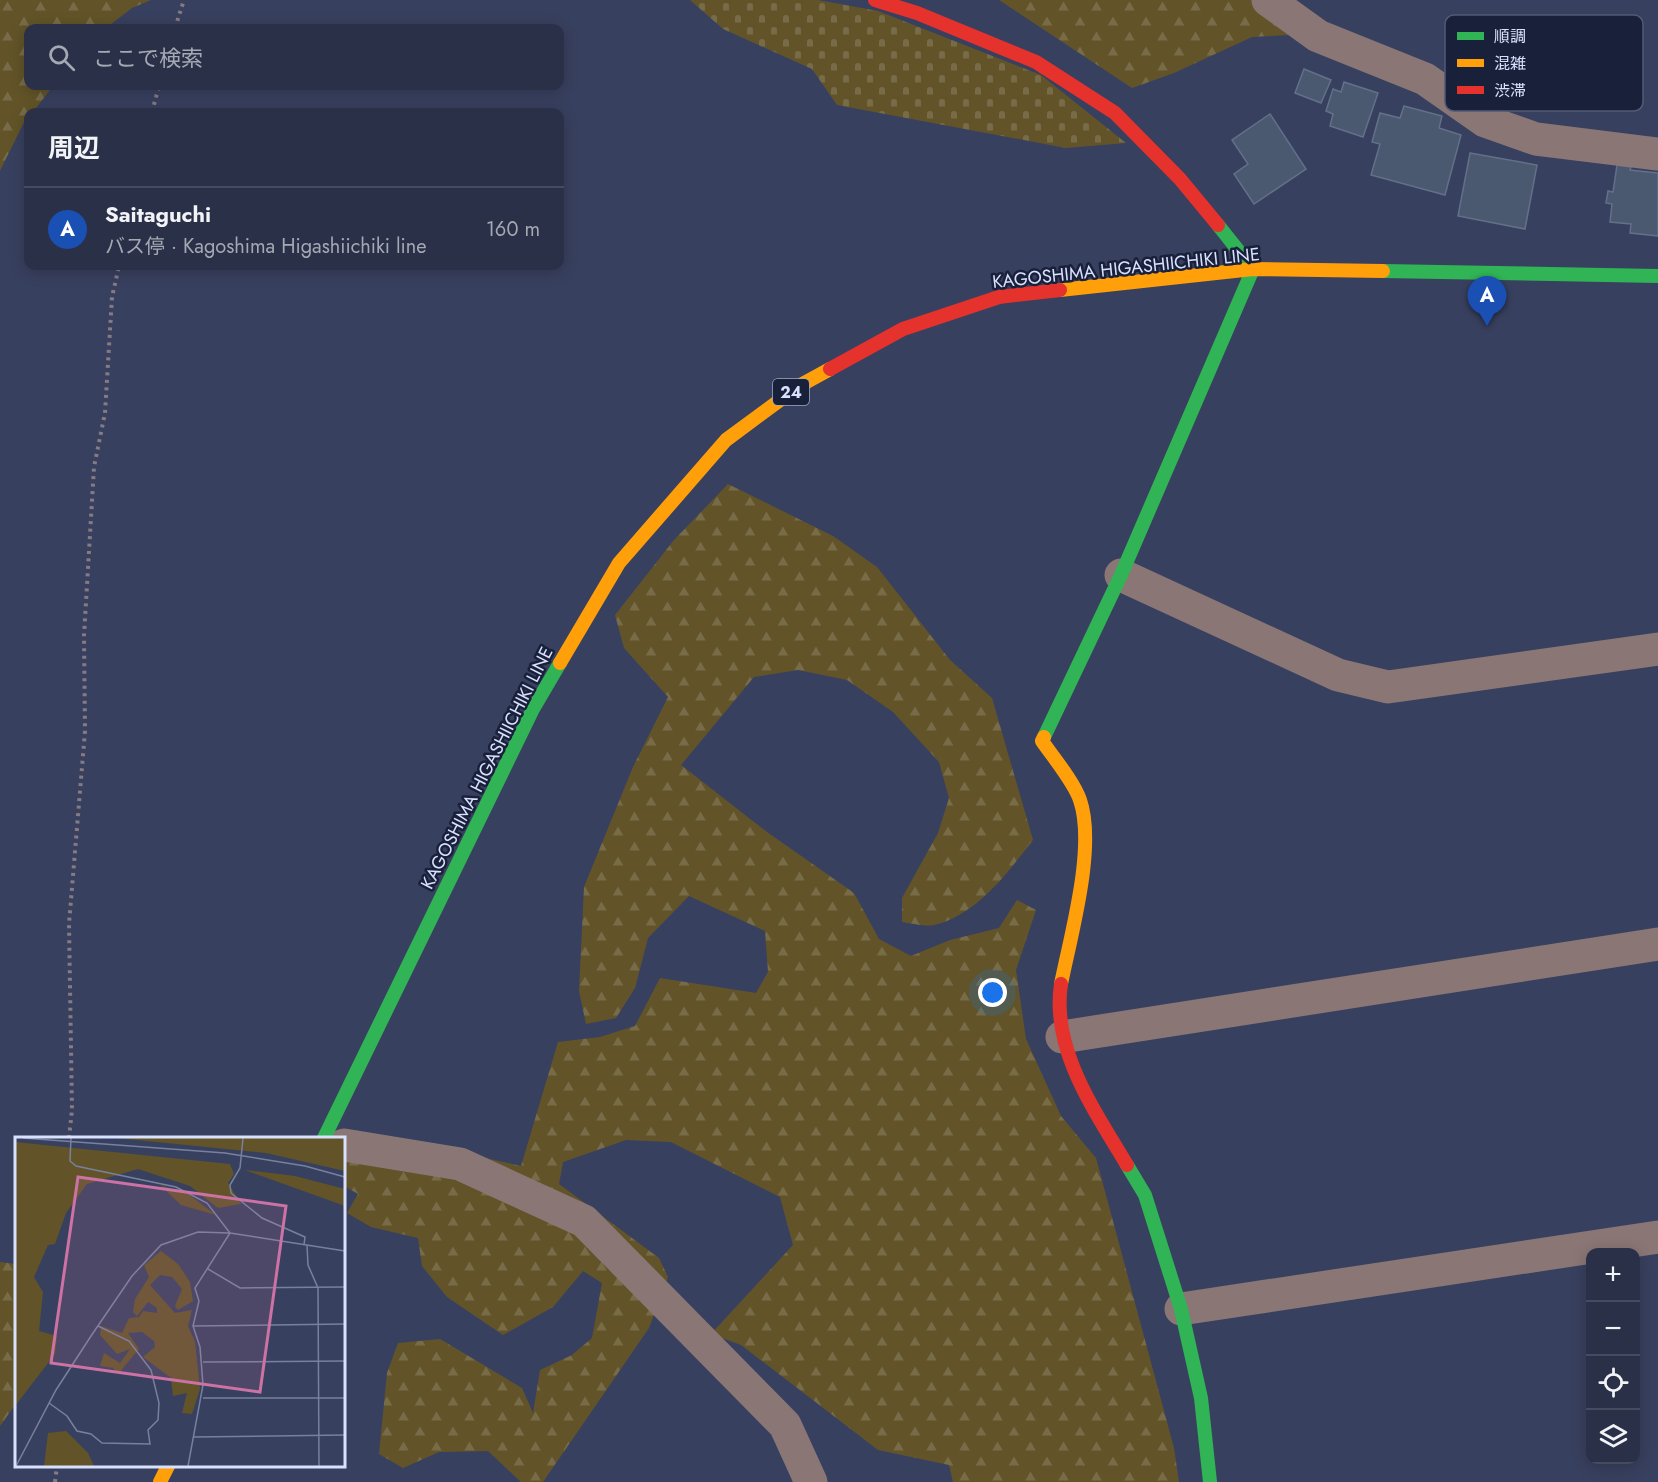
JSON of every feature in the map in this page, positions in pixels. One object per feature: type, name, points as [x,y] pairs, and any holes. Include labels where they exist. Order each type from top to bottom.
[{"type":"main road","points":[[875,0],[917,13],[1036,62],[1115,113],[1180,179],[1253,269],[1121,575],[1042,741],[1080,799],[1085,836],[1080,891],[1060,987],[1062,1037],[1088,1101],[1145,1195],[1181,1309],[1201,1398],[1210,1482]]},
{"type":"main road","name":"KAGOSHIMA HIGASHIICHIKI LINE","points":[[324,1137],[532,709],[619,563],[726,440],[799,386],[903,329],[999,297],[1253,269],[1658,276]]},
{"type":"main road","points":[[160,1482],[168,1467]]},
{"type":"street","points":[[1268,0],[1318,36],[1425,79],[1445,93]]},
{"type":"street","points":[[1471,111],[1485,121],[1536,139],[1658,154]]},
{"type":"street","points":[[1121,575],[1338,675],[1388,687],[1658,649]]},
{"type":"street","points":[[1062,1037],[1658,944]]},
{"type":"street","points":[[345,1145],[460,1164],[585,1221],[785,1425],[811,1482]]},
{"type":"street","points":[[1181,1309],[1658,1237]]},
{"type":"path","points":[[176,24],[184,0]]},
{"type":"path","points":[[153,108],[158,90]]},
{"type":"path","points":[[69,1137],[72,1110],[69,924],[85,731],[84,636],[91,512],[94,467],[105,413],[112,297],[118,270]]},
{"type":"path","points":[[55,1482],[57,1467]]},
{"type":"green space","points":[[0,0],[151,0],[132,8],[111,24],[24,24],[24,90],[50,90],[36,108],[24,108],[24,121],[0,171]]},
{"type":"green space","points":[[690,0],[818,0],[878,11],[1041,75],[1126,143],[1066,148],[837,105],[812,69],[723,29]]},
{"type":"green space","points":[[999,0],[1278,0],[1308,34],[1252,37],[1174,73],[1132,88]]},
{"type":"green space","points":[[728,484],[833,536],[877,567],[950,660],[992,698],[1033,840],[1013,866],[978,902],[950,920],[934,925],[902,922],[902,898],[938,833],[949,798],[939,762],[893,712],[847,680],[798,670],[754,677],[681,765],[767,832],[854,893],[879,939],[911,956],[950,940],[999,928],[1017,900],[1036,910],[1016,970],[1026,1039],[1061,1116],[1096,1158],[1174,1448],[1179,1482],[953,1482],[949,1465],[878,1450],[741,1345],[711,1334],[793,1245],[780,1197],[671,1142],[626,1140],[563,1162],[559,1184],[659,1258],[668,1277],[649,1328],[543,1482],[521,1482],[488,1451],[439,1452],[403,1468],[379,1454],[387,1373],[398,1343],[440,1339],[522,1388],[533,1413],[540,1370],[572,1355],[592,1338],[602,1283],[583,1271],[553,1307],[503,1335],[447,1297],[422,1266],[418,1238],[371,1227],[347,1213],[358,1194],[345,1187],[345,1151],[414,1142],[521,1166],[558,1042],[600,1037],[635,1026],[660,978],[756,993],[768,972],[765,931],[689,896],[648,938],[635,988],[616,1018],[586,1024],[579,991],[584,887],[633,767],[668,697],[624,648],[615,615],[674,540]]},
{"type":"green space","points":[[0,1262],[15,1264],[15,1405],[0,1426]]},
{"type":"building","points":[[1304,69],[1331,80],[1321,103],[1295,93]]},
{"type":"building","points":[[1344,82],[1378,93],[1363,137],[1330,126],[1333,114],[1326,111],[1333,89],[1341,92]]},
{"type":"building","points":[[1404,106],[1442,116],[1439,128],[1461,135],[1445,195],[1371,175],[1380,144],[1372,142],[1380,113],[1400,118]]},
{"type":"building","points":[[1270,114],[1306,169],[1254,204],[1234,174],[1248,164],[1232,140]]},
{"type":"building","points":[[1470,153],[1537,165],[1525,229],[1458,216]]},
{"type":"building","points":[[1617,165],[1631,167],[1630,170],[1658,173],[1658,236],[1630,233],[1631,224],[1610,222],[1612,204],[1606,203],[1608,191],[1613,192]]},
{"type":"traffic: fast","points":[[1044,737],[1121,575],[1253,269],[1218,225]]},
{"type":"traffic: fast","points":[[1383,271],[1658,276]]},
{"type":"traffic: fast","points":[[324,1137],[533,709],[560,663]]},
{"type":"traffic: fast","points":[[1127,1165],[1145,1195],[1181,1309],[1201,1398],[1210,1482]]},
{"type":"traffic: slow","points":[[1060,290],[1253,269],[1383,271]]},
{"type":"traffic: slow","points":[[560,663],[619,563],[726,440],[799,386],[830,369]]},
{"type":"traffic: slow","points":[[1044,737],[1042,741],[1077,793],[1084,819],[1084,866],[1061,984]]},
{"type":"traffic: slow","points":[[160,1482],[168,1467]]},
{"type":"traffic: jam","points":[[875,0],[917,13],[1036,62],[1115,113],[1180,179],[1218,225]]},
{"type":"traffic: jam","points":[[830,369],[903,329],[999,297],[1060,290]]},
{"type":"traffic: jam","points":[[1061,984],[1060,1009],[1069,1056],[1089,1101],[1127,1165]]},
{"type":"place","name":"Saitaguchi","points":[[1487,326]]}]
